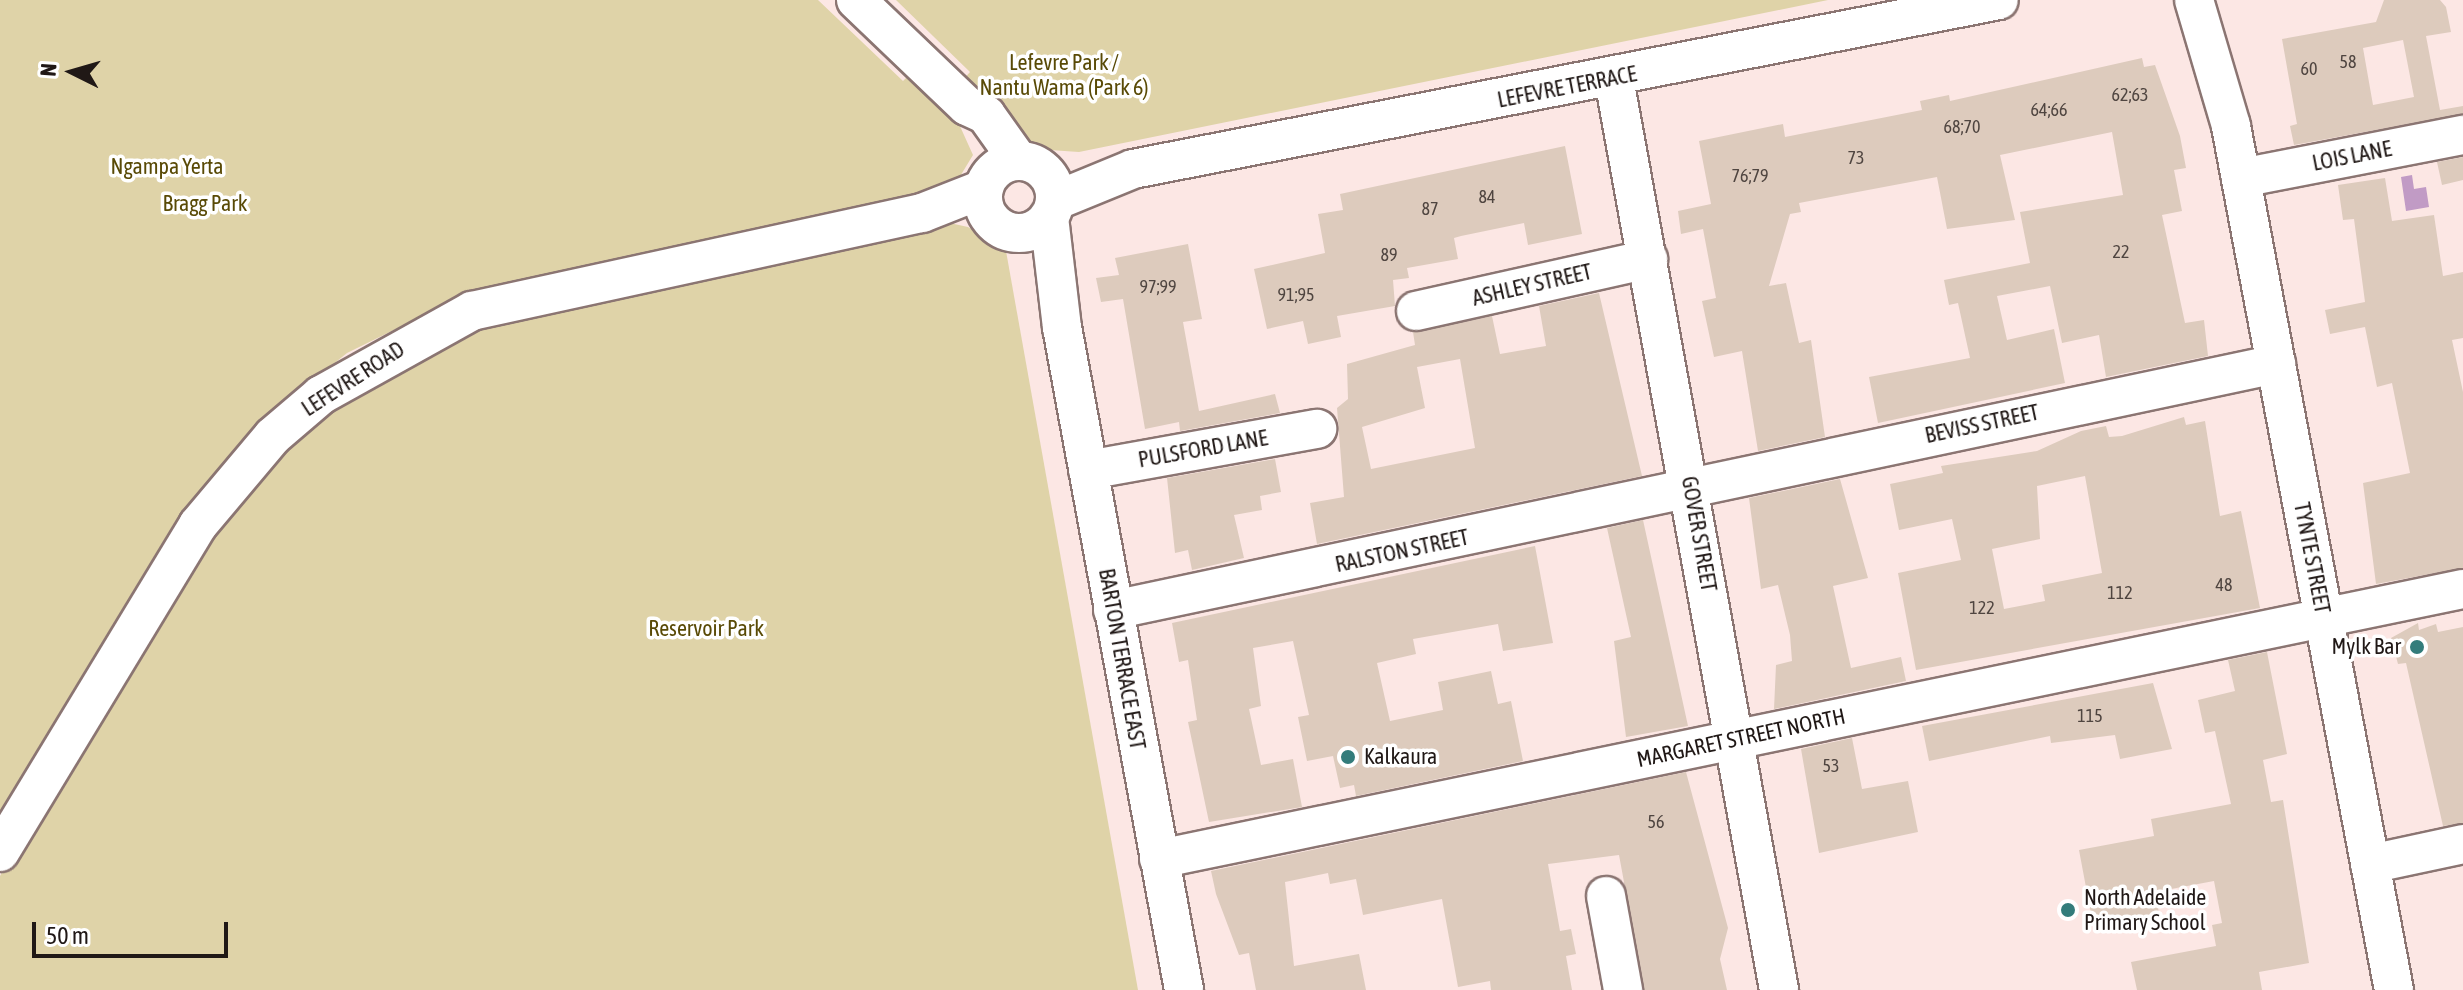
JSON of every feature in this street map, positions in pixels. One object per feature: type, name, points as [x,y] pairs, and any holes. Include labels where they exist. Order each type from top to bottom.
[{"type":"street","name":"BARTON TERRACE EAST","points":[[856,0],[967,106],[986,115],[1018,196],[1062,327],[1184,990]]},
{"type":"street","name":"LEFEVRE TERRACE","points":[[1018,196],[1133,169],[1614,79],[1999,0]]},
{"type":"street","name":"TYNTE STREET","points":[[2194,0],[2231,126],[2394,990]]},
{"type":"street","name":"TYNTE STREET","points":[[2220,0],[2231,126]]},
{"type":"street","name":"GOVER STREET","points":[[1614,79],[1692,492],[1779,990]]},
{"type":"street","name":"LOIS LANE","points":[[2241,178],[2463,135]]},
{"type":"street","name":"LEFEVRE ROAD","points":[[0,852],[198,525],[273,436],[321,395],[432,330],[516,297],[1018,196]]},
{"type":"street","name":"ASHLEY STREET","points":[[1416,311],[1648,259]]},
{"type":"street","name":"BEVISS STREET","points":[[1692,492],[1719,478],[2276,364]]},
{"type":"street","name":"PULSFORD LANE","points":[[1088,470],[1317,429]]},
{"type":"street","name":"RALSTON STREET","points":[[1113,610],[1692,492]]},
{"type":"street","name":"MARGARET STREET NORTH","points":[[1159,859],[2463,589]]},
{"type":"street","points":[[2370,864],[2463,844]]},
{"type":"street","points":[[1606,896],[1623,990]]},
{"type":"green space","name":"Bragg Park","points":[[0,0],[818,0],[903,81],[910,74],[922,85],[959,124],[973,155],[956,183],[919,196],[469,293],[347,353],[257,426],[182,514],[0,819]]},
{"type":"green space","name":"Lefevre Park / Nantu Wama (Park 6)","points":[[896,0],[1828,0],[1079,152],[1020,148],[962,81],[970,72]]},
{"type":"green space","name":"Reservoir Park","points":[[922,217],[968,227],[1006,251],[1138,990],[0,990],[0,876],[159,609],[276,439],[406,347]]},
{"type":"shaded area","points":[[2412,175],[2414,189],[2426,187],[2429,207],[2406,211],[2401,177]]},
{"type":"building","points":[[2384,0],[2440,0],[2446,7],[2451,32],[2426,36],[2440,110],[2463,106],[2463,114],[2294,145],[2290,126],[2297,124],[2282,39],[2376,22]],"holes":[[[2403,40],[2414,97],[2373,105],[2363,48]]]},
{"type":"building","points":[[2142,58],[2144,67],[2155,65],[2180,136],[2186,168],[2174,170],[2182,211],[2162,215],[2185,323],[2204,320],[2208,356],[2106,377],[2099,335],[2062,343],[2050,286],[1997,296],[2007,340],[2054,329],[2065,383],[1878,423],[1869,377],[1970,358],[1958,303],[1949,305],[1944,280],[2030,263],[2020,212],[2123,195],[2112,132],[2000,155],[2015,220],[1947,229],[1937,177],[1799,203],[1801,212],[1790,214],[1769,286],[1786,283],[1799,343],[1811,340],[1825,437],[1758,451],[1742,351],[1714,357],[1702,301],[1716,298],[1703,229],[1681,234],[1678,211],[1711,204],[1699,141],[1783,124],[1785,137],[1922,110],[1920,101],[1949,95],[1950,101]]},
{"type":"building","points":[[1565,146],[1582,234],[1528,245],[1524,223],[1454,238],[1458,259],[1407,268],[1409,278],[1393,280],[1395,306],[1337,316],[1341,337],[1308,344],[1303,321],[1267,329],[1254,269],[1325,253],[1318,214],[1343,210],[1340,194]]},
{"type":"building","points":[[2463,157],[2463,180],[2442,185],[2437,162]]},
{"type":"building","points":[[2385,178],[2392,221],[2434,215],[2443,276],[2463,272],[2463,338],[2452,340],[2463,392],[2463,568],[2376,584],[2363,483],[2410,473],[2392,383],[2377,387],[2365,327],[2330,334],[2325,310],[2365,302],[2354,219],[2343,220],[2338,185]]},
{"type":"building","points":[[1188,244],[1202,319],[1183,322],[1199,411],[1275,394],[1280,413],[1180,431],[1179,422],[1145,429],[1123,299],[1101,302],[1096,278],[1119,275],[1115,258]]},
{"type":"building","points":[[1599,293],[1642,476],[1317,544],[1310,503],[1344,497],[1337,408],[1348,399],[1347,364],[1415,345],[1413,332],[1492,316],[1500,354],[1546,346],[1539,306]],"holes":[[[1460,359],[1475,448],[1371,469],[1362,427],[1425,408],[1417,367]]]},
{"type":"building","points":[[2184,417],[2186,425],[2205,421],[2220,516],[2241,511],[2260,608],[1916,670],[1898,573],[1961,560],[1952,519],[1899,530],[1890,484],[1943,473],[1941,466],[2037,451],[2081,431],[2106,426],[2109,437]],"holes":[[[2085,476],[2102,573],[2042,585],[2045,601],[2004,609],[1992,549],[2040,539],[2037,486]]]},
{"type":"building","points":[[1275,459],[1281,492],[1260,496],[1262,510],[1234,515],[1244,558],[1192,570],[1188,550],[1175,553],[1167,478]]},
{"type":"building","points":[[1840,479],[1868,578],[1833,586],[1851,668],[1901,657],[1906,681],[1774,709],[1776,665],[1792,661],[1790,635],[1778,585],[1761,589],[1749,498]]},
{"type":"building","points":[[1643,520],[1688,726],[1626,737],[1614,641],[1631,637],[1607,528]]},
{"type":"building","points":[[1535,546],[1553,643],[1503,651],[1498,624],[1413,639],[1416,654],[1377,663],[1390,721],[1443,710],[1438,682],[1491,671],[1498,704],[1511,701],[1523,761],[1356,796],[1354,785],[1340,788],[1333,756],[1307,761],[1298,717],[1309,715],[1293,641],[1253,648],[1261,706],[1249,709],[1261,765],[1293,759],[1302,807],[1209,822],[1188,722],[1197,720],[1188,660],[1179,662],[1172,623]]},
{"type":"building","points":[[2418,623],[2419,630],[2436,624],[2438,632],[2463,627],[2463,823],[2443,826],[2406,663],[2398,664],[2391,638]]},
{"type":"building","points":[[2267,652],[2287,754],[2263,760],[2271,802],[2283,800],[2309,963],[2259,972],[2262,990],[2137,990],[2131,962],[2216,946],[2212,925],[2222,923],[2214,881],[2155,892],[2160,918],[2094,930],[2079,850],[2154,836],[2151,819],[2231,804],[2215,731],[2205,733],[2198,700],[2235,691],[2228,660]]},
{"type":"building","points":[[2153,683],[2172,749],[2120,759],[2115,735],[2051,743],[2050,736],[1929,761],[1922,726]]},
{"type":"building","points":[[1852,738],[1862,789],[1908,781],[1918,832],[1819,853],[1801,749]]},
{"type":"building","points":[[1686,772],[1728,928],[1720,959],[1727,990],[1644,990],[1619,855],[1548,864],[1560,931],[1571,929],[1576,954],[1566,956],[1572,990],[1491,990],[1490,981],[1458,987],[1442,899],[1363,915],[1356,879],[1330,884],[1328,873],[1285,882],[1294,966],[1359,954],[1366,990],[1256,990],[1249,953],[1239,955],[1216,894],[1211,871]]},
{"type":"place","name":"Mylk Bar","points":[[2417,647]]},
{"type":"place","name":"Kalkaura","points":[[1348,757]]},
{"type":"place","name":"North Adelaide Primary School","points":[[2068,910]]},
{"type":"park label","name":"Ngampa Yerta","points":[[167,167]]}]
